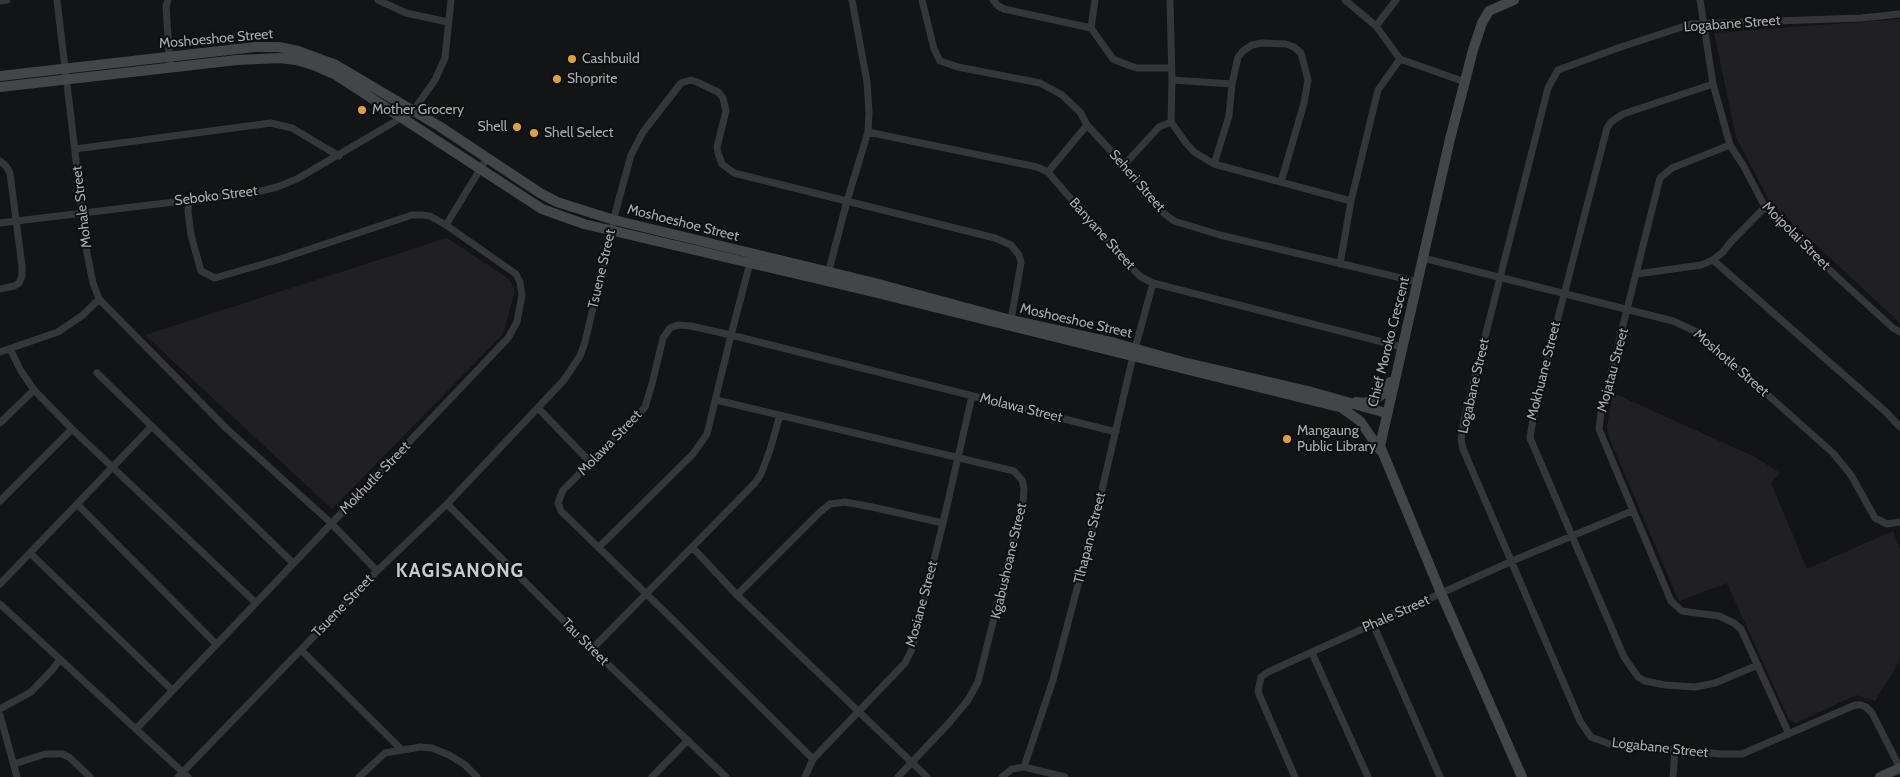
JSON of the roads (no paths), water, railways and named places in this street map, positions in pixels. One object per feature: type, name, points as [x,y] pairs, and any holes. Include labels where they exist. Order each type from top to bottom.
[{"type":"street","points":[[0,1],[7,0]]},
{"type":"street","name":"Mohale Street","points":[[57,0],[82,212],[91,276],[99,300]]},
{"type":"street","points":[[168,0],[166,6],[170,68]]},
{"type":"street","points":[[378,0],[406,13],[448,22]]},
{"type":"street","points":[[413,112],[435,80],[443,64],[452,0]]},
{"type":"street","points":[[827,277],[846,201],[868,132],[867,82],[852,0]]},
{"type":"street","name":"Seheri Street","points":[[922,0],[934,49],[940,61],[958,67],[1040,83],[1051,88],[1070,101],[1080,112],[1087,125],[1124,165],[1161,211],[1174,221],[1220,235],[1418,282]]},
{"type":"street","points":[[993,0],[1004,9],[1091,28],[1113,58],[1125,64],[1137,68],[1171,68]]},
{"type":"street","points":[[1091,28],[1095,0]]},
{"type":"street","points":[[1170,0],[1171,122],[1194,152],[1214,164],[1351,201]]},
{"type":"street","points":[[1346,0],[1376,26],[1400,59],[1465,82]]},
{"type":"street","points":[[1376,26],[1396,0]]},
{"type":"street","points":[[1486,0],[1489,12],[1514,0]]},
{"type":"street","name":"Moipolai Street","points":[[1700,0],[1713,84],[1730,145],[1764,207],[1836,276],[1893,328],[1900,332]]},
{"type":"street","name":"Chief Moroko Crescent","points":[[1380,451],[1385,415],[1418,282],[1450,140],[1482,22],[1489,12]]},
{"type":"street","name":"Logabane Street","points":[[1900,14],[1861,18],[1690,24],[1563,67],[1555,73],[1548,88],[1464,420],[1461,439],[1463,449],[1585,729],[1591,737],[1610,744],[1721,754],[1742,754],[1855,704],[1866,707],[1872,713],[1900,768]]},
{"type":"street","points":[[1214,164],[1229,116],[1232,84],[1238,57],[1252,45],[1262,43],[1286,44],[1294,47],[1300,53],[1308,80],[1304,103],[1281,182]]},
{"type":"street","name":"Moshoeshoe Street","points":[[0,76],[168,56],[279,46],[336,65],[439,126],[540,193],[557,202],[751,259]]},
{"type":"street","name":"Moshoeshoe Street","points":[[0,87],[256,58],[296,60],[336,75],[542,209],[584,224],[751,259],[1134,352]]},
{"type":"street","points":[[1340,264],[1351,201],[1378,90],[1400,59]]},
{"type":"street","name":"Tsuene Street","points":[[183,775],[377,571],[447,504],[564,380],[580,356],[631,155],[648,126],[674,91],[686,80],[697,82],[718,92],[723,98],[726,111],[717,146],[722,164],[734,173],[995,238],[1010,245],[1019,255],[1021,263],[1011,320]]},
{"type":"street","points":[[1172,80],[1232,84]]},
{"type":"street","name":"Mokhuane Street","points":[[1713,84],[1627,113],[1611,122],[1604,138],[1564,294],[1531,424],[1530,438],[1624,657],[1638,677],[1645,681],[1695,687],[1714,683],[1758,665]]},
{"type":"street","name":"Seboko Street","points":[[0,223],[278,188],[339,156],[413,112]]},
{"type":"street","points":[[1124,165],[1159,127],[1171,122]]},
{"type":"street","points":[[75,149],[271,123],[292,128],[339,156]]},
{"type":"street","points":[[868,132],[1037,167],[1048,172],[1087,125]]},
{"type":"street","name":"Mojatau Street","points":[[1730,145],[1672,168],[1662,175],[1658,184],[1601,413],[1599,429],[1671,602],[1682,611],[1718,616],[1734,623],[1741,629],[1789,734]]},
{"type":"street","points":[[446,225],[487,158]]},
{"type":"street","points":[[0,161],[10,173],[22,266],[22,276],[19,283],[0,289]]},
{"type":"street","name":"Banyane Street","points":[[1048,172],[1125,262],[1142,277],[1153,283],[1402,347]]},
{"type":"street","name":"Mokhutle Street","points":[[136,729],[508,338],[517,322],[522,295],[520,282],[516,274],[446,225],[430,216],[412,215],[280,259],[215,278],[201,271],[191,235],[188,211],[189,200]]},
{"type":"street","points":[[1637,274],[1701,265],[1713,260],[1723,252],[1764,207]]},
{"type":"street","name":"Moshotle Street","points":[[1423,258],[1673,321],[1697,332],[1842,462],[1859,487],[1875,518],[1887,524],[1900,522]]},
{"type":"street","points":[[599,547],[693,454],[707,434],[751,259]]},
{"type":"street","points":[[1713,260],[1886,412],[1900,427]]},
{"type":"street","name":"Moshoeshoe Street","points":[[827,277],[871,282],[1134,352],[1385,415]]},
{"type":"street","name":"Tlhapane Street","points":[[1024,767],[1053,680],[1095,520],[1134,352],[1153,283]]},
{"type":"street","points":[[0,352],[58,332],[83,315],[99,300],[227,429],[331,524],[377,571]]},
{"type":"street","name":"Molawa Street","points":[[813,759],[647,594],[561,512],[558,503],[563,490],[645,407],[663,338],[670,328],[678,325],[691,326],[731,335],[1116,432]]},
{"type":"street","points":[[10,349],[21,371],[34,390],[72,430],[256,603]]},
{"type":"street","points":[[1342,405],[1376,399],[1384,393],[1396,370]]},
{"type":"street","points":[[97,373],[293,563]]},
{"type":"street","points":[[0,423],[34,390]]},
{"type":"street","name":"Mosiane Street","points":[[805,777],[813,759],[905,663],[912,649],[972,396]]},
{"type":"street","name":"Kgabushoane Street","points":[[716,400],[957,459],[1014,471],[1022,480],[1024,502],[978,682],[968,700],[949,723],[898,777]]},
{"type":"street","points":[[1342,405],[1360,421],[1380,451],[1522,777]]},
{"type":"street","points":[[538,408],[591,463]]},
{"type":"street","points":[[592,649],[758,478],[770,450],[780,415]]},
{"type":"street","points":[[0,584],[152,426]]},
{"type":"street","points":[[0,501],[72,430]]},
{"type":"street","points":[[737,595],[830,504],[845,502],[943,523]]},
{"type":"street","points":[[78,504],[216,644]]},
{"type":"street","name":"Tau Street","points":[[447,504],[592,649],[726,777]]},
{"type":"street","name":"Phale Street","points":[[1296,777],[1258,692],[1261,677],[1268,672],[1512,561],[1632,510]]},
{"type":"street","points":[[692,547],[737,595],[926,777]]},
{"type":"street","points":[[30,553],[172,690]]},
{"type":"street","points":[[0,604],[136,729],[183,775]]},
{"type":"street","points":[[1373,624],[1440,777]]},
{"type":"street","points":[[301,650],[401,749]]},
{"type":"street","points":[[1312,653],[1368,777]]},
{"type":"street","points":[[0,709],[31,692],[60,659]]},
{"type":"street","points":[[0,715],[17,777]]},
{"type":"street","points":[[652,777],[688,740]]},
{"type":"street","points":[[359,777],[386,753],[420,747],[432,748],[449,755],[464,764],[477,777]]},
{"type":"street","points":[[1672,777],[1675,750]]},
{"type":"street","points":[[14,764],[45,754],[62,754],[69,757],[90,777]]},
{"type":"street","points":[[1002,777],[1012,770],[1024,767],[1065,777]]},
{"type":"street","points":[[1880,777],[1900,768]]},
{"type":"place","name":"Cashbuild","points":[[572,59]]},
{"type":"place","name":"Shoprite","points":[[557,79]]},
{"type":"place","name":"Mother Grocery","points":[[362,110]]},
{"type":"place","name":"Shell","points":[[517,127]]},
{"type":"place","name":"Shell Select","points":[[534,133]]},
{"type":"place","name":"Mangaung Public Library","points":[[1287,439]]},
{"type":"district","name":"KAGISANONG","points":[[460,571]]}]
